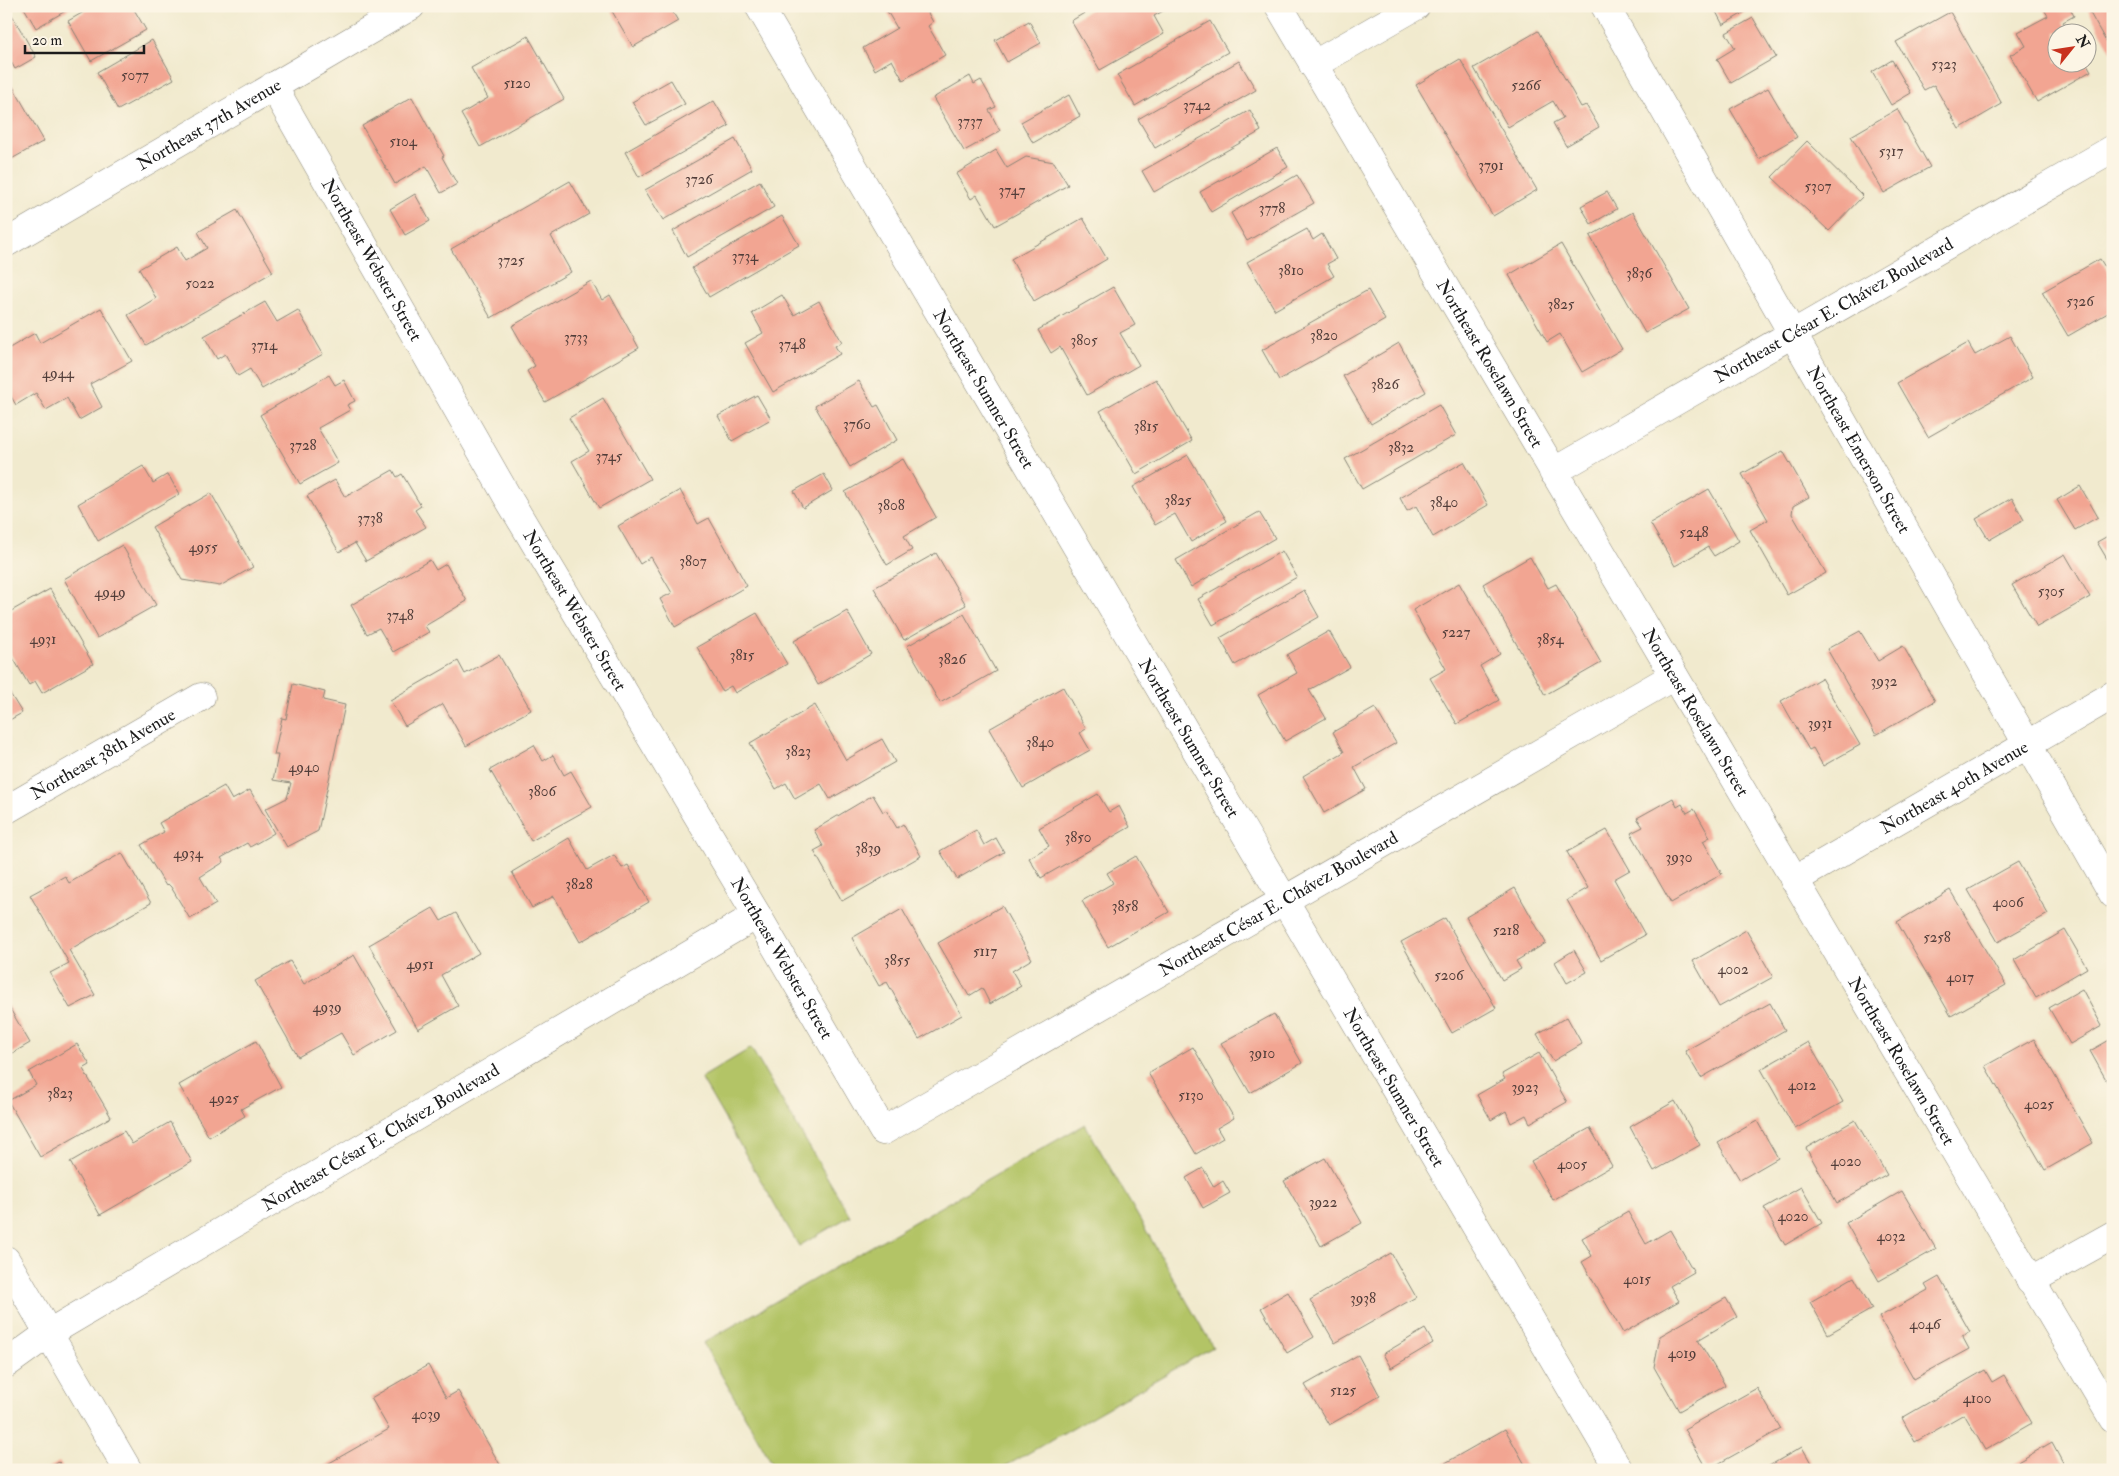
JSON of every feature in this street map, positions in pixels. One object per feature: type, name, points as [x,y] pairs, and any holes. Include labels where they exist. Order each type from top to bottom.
[{"type":"street","name":"Northeast 37th Avenue","points":[[6,242],[411,6]]},
{"type":"street","name":"Northeast Sumner Street","points":[[759,6],[1619,1470]]},
{"type":"street","name":"Northeast Roselawn Street","points":[[1279,6],[2113,1419]]},
{"type":"street","points":[[1313,65],[1416,6]]},
{"type":"street","name":"Northeast Emerson Street","points":[[1605,6],[2113,894]]},
{"type":"street","name":"Northeast Webster Street","points":[[273,86],[504,489],[883,1131]]},
{"type":"street","name":"Northeast César E. Chávez Boulevard","points":[[1553,472],[2113,148]]},
{"type":"street","name":"Northeast César E. Chávez Boulevard","points":[[883,1131],[1674,676]]},
{"type":"street","name":"Northeast 40th Avenue","points":[[1794,880],[2113,695]]},
{"type":"street","name":"Northeast 38th Avenue","points":[[6,810],[201,697]]},
{"type":"street","name":"Northeast César E. Chávez Boulevard","points":[[6,1364],[49,1333],[757,915]]},
{"type":"street","points":[[2030,1281],[2113,1235]]},
{"type":"street","points":[[6,1260],[128,1470]]},
{"type":"green space","points":[[751,1048],[850,1216],[799,1246],[701,1078]]},
{"type":"green space","points":[[1085,1124],[1213,1347],[999,1470],[776,1470],[703,1343]]},
{"type":"building","points":[[23,6],[74,6],[36,28]]},
{"type":"building","points":[[94,6],[132,6],[146,30],[91,61],[68,21]]},
{"type":"building","points":[[609,6],[669,6],[678,21],[633,47]]},
{"type":"building","points":[[884,6],[924,6],[933,22],[928,26],[945,55],[903,80],[892,60],[875,70],[863,48],[897,28]]},
{"type":"building","points":[[1096,6],[1172,6],[1154,16],[1164,34],[1100,70],[1071,21]]},
{"type":"building","points":[[1713,6],[1755,6],[1723,25]]},
{"type":"building","points":[[2042,6],[2069,6],[2074,16],[2063,22],[2046,22],[2046,72],[2089,72],[2037,102],[2010,55],[2026,46],[2018,32],[2048,16]]},
{"type":"building","points":[[2086,6],[2113,6],[2113,54],[2096,22]]},
{"type":"building","points":[[1950,12],[2002,104],[1959,129],[1934,85],[1924,90],[1896,42]]},
{"type":"building","points":[[12,15],[36,57],[15,69],[6,53],[6,19]]},
{"type":"building","points":[[1753,18],[1776,57],[1731,83],[1717,59],[1735,48],[1726,33]]},
{"type":"building","points":[[1029,21],[1041,43],[1007,62],[995,40]]},
{"type":"building","points":[[1210,21],[1228,52],[1135,106],[1117,75]]},
{"type":"building","points":[[1538,31],[1581,107],[1586,105],[1599,127],[1566,146],[1553,123],[1563,118],[1553,101],[1508,127],[1474,68]]},
{"type":"building","points":[[528,36],[564,99],[480,147],[461,114],[488,98],[471,68]]},
{"type":"building","points":[[152,40],[174,79],[118,110],[97,72]]},
{"type":"building","points":[[1460,59],[1537,190],[1493,216],[1416,85]]},
{"type":"building","points":[[1892,60],[1911,93],[1891,105],[1872,72]]},
{"type":"building","points":[[1239,61],[1256,90],[1155,148],[1138,119]]},
{"type":"building","points":[[970,76],[974,84],[981,80],[996,107],[989,110],[1000,131],[964,151],[933,98]]},
{"type":"building","points":[[671,80],[685,104],[646,125],[632,102]]},
{"type":"building","points":[[12,85],[44,141],[6,162],[6,88]]},
{"type":"building","points":[[1768,88],[1797,137],[1759,159],[1730,109]]},
{"type":"building","points":[[1069,95],[1080,116],[1033,143],[1021,122]]},
{"type":"building","points":[[412,97],[457,184],[441,193],[426,166],[395,184],[362,126]]},
{"type":"building","points":[[714,101],[729,126],[639,177],[625,152]]},
{"type":"building","points":[[1897,109],[1930,167],[1884,193],[1851,136]]},
{"type":"building","points":[[1250,110],[1261,131],[1154,192],[1142,171]]},
{"type":"building","points":[[735,139],[752,169],[663,220],[645,190]]},
{"type":"building","points":[[1807,141],[1863,196],[1829,231],[1772,177]]},
{"type":"building","points":[[1277,148],[1288,167],[1211,212],[1200,192]]},
{"type":"building","points":[[996,150],[1007,168],[1026,157],[1054,162],[1068,185],[995,226],[977,195],[971,199],[956,174]]},
{"type":"building","points":[[1297,175],[1314,203],[1247,241],[1231,213]]},
{"type":"building","points":[[570,181],[589,214],[551,236],[571,272],[491,318],[451,249]]},
{"type":"building","points":[[760,181],[774,207],[687,257],[673,231]]},
{"type":"building","points":[[1607,192],[1617,209],[1591,224],[1581,206]]},
{"type":"building","points":[[415,194],[430,221],[405,235],[390,209]]},
{"type":"building","points":[[237,210],[273,272],[146,345],[128,315],[156,298],[139,269],[177,247],[185,261],[207,248],[198,232]]},
{"type":"building","points":[[1633,212],[1689,309],[1645,333],[1590,236]]},
{"type":"building","points":[[782,216],[799,245],[709,297],[692,268]]},
{"type":"building","points":[[1083,218],[1107,259],[1034,301],[1011,259]]},
{"type":"building","points":[[1307,229],[1313,240],[1322,234],[1336,259],[1327,264],[1334,276],[1275,310],[1247,262]]},
{"type":"building","points":[[1561,244],[1622,349],[1582,372],[1560,334],[1547,342],[1509,275]]},
{"type":"building","points":[[2100,259],[2113,280],[2113,310],[2068,336],[2042,292]]},
{"type":"building","points":[[591,281],[602,300],[610,295],[639,348],[545,402],[527,371],[535,366],[512,326]]},
{"type":"building","points":[[1113,287],[1135,325],[1120,333],[1139,365],[1087,395],[1060,347],[1051,353],[1038,330]]},
{"type":"building","points":[[1368,290],[1385,320],[1279,380],[1262,350]]},
{"type":"building","points":[[782,295],[794,315],[819,301],[842,342],[835,346],[840,354],[773,392],[745,343],[763,333],[752,313]]},
{"type":"building","points":[[265,302],[277,322],[298,310],[323,354],[262,389],[250,369],[238,376],[225,354],[217,359],[204,336]]},
{"type":"building","points":[[101,308],[132,361],[90,384],[102,407],[79,420],[67,398],[46,410],[36,393],[16,405],[6,388],[6,350],[35,333],[40,343]]},
{"type":"building","points":[[2010,336],[2033,377],[1928,437],[1897,383],[1968,343],[1975,355]]},
{"type":"building","points":[[1399,343],[1426,392],[1371,424],[1343,376]]},
{"type":"building","points":[[329,375],[335,385],[344,380],[355,401],[347,405],[350,410],[318,428],[338,463],[300,484],[260,415]]},
{"type":"building","points":[[1156,379],[1192,441],[1136,474],[1100,411]]},
{"type":"building","points":[[859,381],[874,407],[878,405],[897,440],[850,467],[815,406]]},
{"type":"building","points":[[757,395],[771,419],[732,441],[718,416]]},
{"type":"building","points":[[603,398],[650,479],[599,508],[572,461],[589,451],[569,418]]},
{"type":"building","points":[[1439,405],[1456,435],[1362,489],[1345,459]]},
{"type":"building","points":[[1783,451],[1809,497],[1793,506],[1792,514],[1826,573],[1787,595],[1750,530],[1768,520],[1742,474]]},
{"type":"building","points":[[1188,455],[1227,521],[1191,542],[1175,514],[1155,525],[1133,487]]},
{"type":"building","points":[[903,459],[936,517],[904,536],[912,550],[887,565],[845,492]]},
{"type":"building","points":[[1464,462],[1488,505],[1433,537],[1416,506],[1407,511],[1400,498]]},
{"type":"building","points":[[143,466],[153,483],[168,474],[179,494],[98,541],[78,504]]},
{"type":"building","points":[[393,470],[397,477],[402,474],[421,506],[415,510],[426,527],[366,561],[355,543],[339,552],[307,496],[335,480],[345,497]]},
{"type":"building","points":[[824,474],[833,490],[803,508],[794,491]]},
{"type":"building","points":[[2080,486],[2098,517],[2075,530],[2057,500]]},
{"type":"building","points":[[1709,489],[1739,541],[1714,556],[1708,547],[1675,566],[1650,523]]},
{"type":"building","points":[[680,490],[698,524],[709,518],[747,586],[675,627],[660,599],[672,593],[651,557],[640,564],[618,526]]},
{"type":"building","points":[[211,493],[253,567],[220,586],[182,580],[152,527]]},
{"type":"building","points":[[2012,498],[2024,520],[1989,540],[1976,519]]},
{"type":"building","points":[[1259,512],[1275,538],[1191,587],[1176,560]]},
{"type":"building","points":[[2113,533],[2113,569],[2097,542]]},
{"type":"building","points":[[122,545],[156,605],[97,638],[64,579]]},
{"type":"building","points":[[1282,551],[1297,577],[1213,625],[1198,599]]},
{"type":"building","points":[[936,553],[966,605],[904,640],[874,588]]},
{"type":"building","points":[[2065,554],[2090,597],[2037,627],[2012,585]]},
{"type":"building","points":[[1530,557],[1548,588],[1556,584],[1601,663],[1545,695],[1483,584]]},
{"type":"building","points":[[430,560],[436,570],[446,564],[467,601],[425,626],[429,632],[393,652],[379,628],[367,634],[351,605]]},
{"type":"building","points":[[1459,583],[1500,654],[1480,666],[1499,700],[1457,724],[1430,678],[1446,669],[1413,610]]},
{"type":"building","points":[[50,589],[93,664],[42,693],[35,681],[29,685],[6,646],[6,614]]},
{"type":"building","points":[[1304,590],[1319,617],[1235,665],[1220,638]]},
{"type":"building","points":[[847,611],[871,654],[818,685],[794,641]]},
{"type":"building","points":[[757,613],[787,664],[735,693],[731,686],[722,691],[697,647]]},
{"type":"building","points":[[964,614],[996,671],[940,703],[907,646]]},
{"type":"building","points":[[1329,631],[1350,667],[1309,690],[1326,718],[1285,741],[1258,695],[1297,673],[1287,655]]},
{"type":"building","points":[[1860,631],[1878,661],[1903,646],[1935,701],[1876,735],[1827,649]]},
{"type":"building","points":[[499,655],[531,710],[466,746],[443,704],[405,726],[390,700],[458,661],[465,674]]},
{"type":"building","points":[[1821,678],[1860,745],[1823,766],[1813,748],[1809,750],[1781,701]]},
{"type":"building","points":[[293,684],[325,692],[323,700],[345,705],[318,831],[287,847],[265,809],[287,798],[291,783],[273,780],[278,755],[274,755],[282,718],[286,719]]},
{"type":"building","points":[[6,687],[22,713],[6,722]]},
{"type":"building","points":[[1063,687],[1086,729],[1080,733],[1090,750],[1023,788],[989,729]]},
{"type":"building","points":[[815,705],[846,760],[882,739],[895,762],[830,799],[821,784],[795,799],[786,783],[776,789],[750,743]]},
{"type":"building","points":[[1375,708],[1396,743],[1354,767],[1366,789],[1324,813],[1303,776],[1344,752],[1333,732]]},
{"type":"building","points":[[534,745],[543,761],[553,755],[564,775],[571,771],[592,807],[531,841],[490,770]]},
{"type":"building","points":[[224,786],[232,800],[250,790],[274,833],[250,847],[247,843],[221,858],[224,862],[200,877],[216,904],[190,919],[171,887],[168,884],[166,886],[141,845],[164,832],[159,823]]},
{"type":"building","points":[[1098,794],[1109,812],[1119,806],[1130,827],[1041,878],[1029,858],[1049,846],[1039,828]]},
{"type":"building","points":[[873,795],[883,812],[886,810],[897,828],[903,824],[921,856],[842,901],[814,851],[823,846],[814,830]]},
{"type":"building","points":[[1673,798],[1677,807],[1682,804],[1687,813],[1694,809],[1710,837],[1703,841],[1722,874],[1671,903],[1631,833],[1643,827],[1637,818]]},
{"type":"building","points":[[976,830],[984,845],[996,838],[1004,852],[957,879],[940,851]]},
{"type":"building","points":[[1607,830],[1630,870],[1614,879],[1645,935],[1601,960],[1567,900],[1588,888],[1567,852]]},
{"type":"building","points":[[569,838],[587,870],[614,855],[622,868],[628,865],[649,902],[580,942],[554,896],[532,908],[512,872]]},
{"type":"building","points":[[122,853],[151,903],[69,950],[95,995],[70,1008],[50,973],[69,963],[30,895],[65,876],[69,883]]},
{"type":"building","points":[[1136,856],[1169,912],[1108,947],[1082,901],[1113,883],[1107,873]]},
{"type":"building","points":[[2018,862],[2048,914],[1998,942],[1968,890]]},
{"type":"building","points":[[1515,888],[1546,943],[1516,961],[1521,969],[1502,980],[1466,917]]},
{"type":"building","points":[[1950,890],[2006,985],[1951,1016],[1897,922]]},
{"type":"building","points":[[1002,906],[1032,959],[1012,971],[1021,986],[990,1004],[982,988],[969,996],[938,943]]},
{"type":"building","points":[[433,908],[441,921],[456,913],[479,953],[441,975],[458,1006],[418,1029],[369,945]]},
{"type":"building","points":[[902,909],[962,1015],[919,1039],[887,982],[879,986],[852,938]]},
{"type":"building","points":[[1445,918],[1496,1008],[1452,1033],[1401,942]]},
{"type":"building","points":[[1746,930],[1773,977],[1719,1007],[1693,961]]},
{"type":"building","points":[[2065,930],[2087,968],[2036,998],[2014,960]]},
{"type":"building","points":[[1574,950],[1587,972],[1567,983],[1555,962]]},
{"type":"building","points":[[354,955],[397,1030],[354,1055],[341,1033],[298,1057],[255,981],[290,961],[304,984]]},
{"type":"building","points":[[2082,989],[2102,1026],[2070,1044],[2049,1008]]},
{"type":"building","points":[[6,1002],[30,1043],[6,1057]]},
{"type":"building","points":[[1770,1003],[1785,1030],[1701,1078],[1685,1051]]},
{"type":"building","points":[[1274,1014],[1302,1063],[1250,1093],[1221,1043]]},
{"type":"building","points":[[1567,1017],[1582,1044],[1553,1061],[1537,1034]]},
{"type":"building","points":[[2113,1038],[2113,1092],[2090,1051]]},
{"type":"building","points":[[2034,1039],[2093,1143],[2045,1170],[1985,1066]]},
{"type":"building","points":[[256,1041],[281,1087],[241,1109],[245,1116],[209,1137],[179,1085]]},
{"type":"building","points":[[1808,1042],[1843,1102],[1795,1129],[1761,1069]]},
{"type":"building","points":[[77,1044],[90,1065],[83,1069],[111,1117],[40,1157],[8,1101],[36,1085],[29,1072]]},
{"type":"building","points":[[1193,1047],[1234,1118],[1217,1128],[1223,1138],[1196,1154],[1148,1073]]},
{"type":"building","points":[[1539,1053],[1567,1102],[1530,1123],[1526,1115],[1511,1123],[1506,1111],[1491,1120],[1477,1095],[1505,1079],[1502,1074]]},
{"type":"building","points":[[1675,1101],[1700,1145],[1654,1171],[1630,1127]]},
{"type":"building","points":[[1855,1120],[1887,1175],[1837,1203],[1806,1148]]},
{"type":"building","points":[[1757,1121],[1778,1158],[1740,1180],[1718,1143]]},
{"type":"building","points":[[170,1122],[192,1162],[100,1215],[70,1162],[124,1131],[132,1144]]},
{"type":"building","points":[[1590,1128],[1612,1166],[1553,1200],[1531,1161]]},
{"type":"building","points":[[1325,1158],[1362,1223],[1321,1246],[1284,1181]]},
{"type":"building","points":[[1203,1168],[1214,1187],[1223,1181],[1230,1193],[1203,1208],[1186,1178]]},
{"type":"building","points":[[1801,1187],[1822,1223],[1785,1245],[1764,1208]]},
{"type":"building","points":[[1902,1191],[1936,1249],[1879,1281],[1846,1223]]},
{"type":"building","points":[[1628,1212],[1646,1244],[1670,1230],[1694,1272],[1670,1286],[1679,1301],[1623,1333],[1582,1262],[1592,1256],[1582,1238]]},
{"type":"building","points":[[1391,1253],[1416,1297],[1335,1343],[1310,1300]]},
{"type":"building","points":[[1854,1277],[1872,1309],[1828,1334],[1810,1302]]},
{"type":"building","points":[[1939,1277],[1970,1332],[1962,1336],[1969,1349],[1914,1379],[1879,1317],[1928,1290],[1925,1285]]},
{"type":"building","points":[[1288,1292],[1314,1337],[1287,1353],[1261,1308]]},
{"type":"building","points":[[1726,1298],[1737,1317],[1698,1340],[1725,1385],[1679,1411],[1654,1367],[1660,1336]]},
{"type":"building","points":[[1425,1329],[1433,1343],[1391,1368],[1383,1354]]},
{"type":"building","points":[[1358,1355],[1380,1396],[1329,1425],[1305,1385]]},
{"type":"building","points":[[428,1365],[446,1398],[458,1391],[503,1470],[317,1470],[389,1429],[371,1398]]},
{"type":"building","points":[[1985,1370],[1992,1382],[2004,1375],[2032,1423],[1985,1450],[1964,1414],[1915,1442],[1902,1418]]},
{"type":"building","points":[[1757,1388],[1781,1429],[1707,1470],[1684,1429]]},
{"type":"building","points":[[1505,1429],[1528,1470],[1433,1470]]},
{"type":"building","points":[[2052,1442],[2067,1470],[2004,1470]]},
{"type":"building","points":[[1802,1447],[1815,1470],[1762,1470]]},
{"type":"building","points":[[59,1462],[64,1470],[46,1470]]}]
